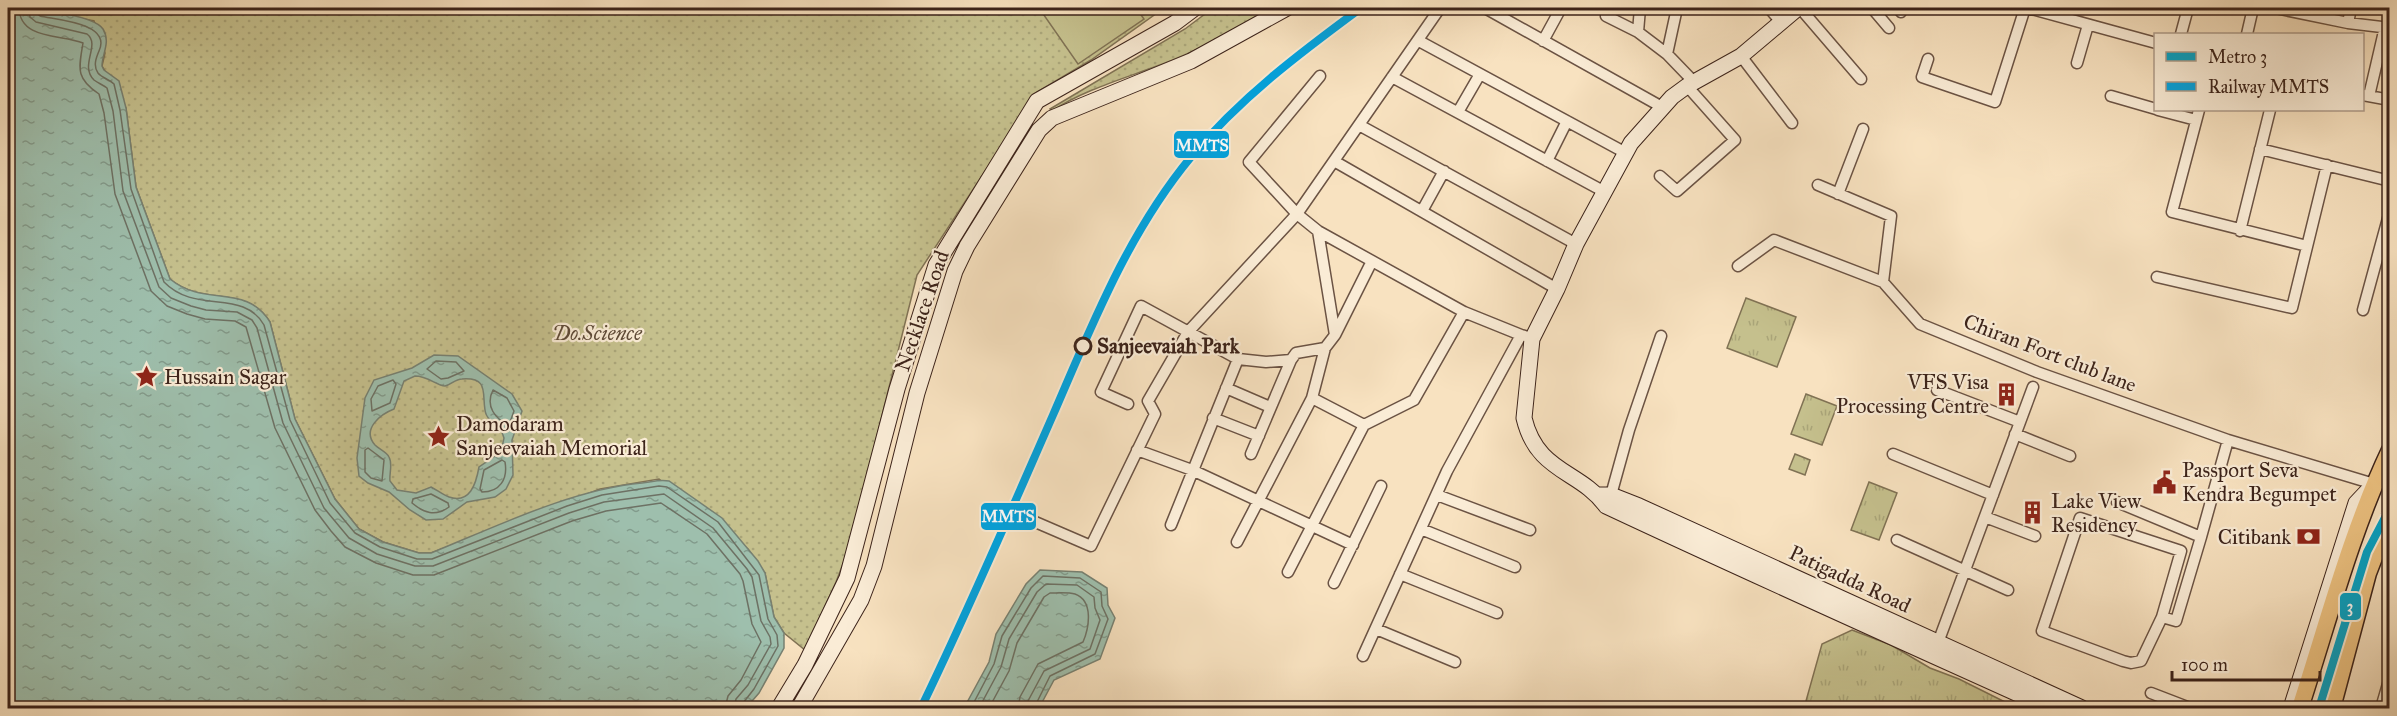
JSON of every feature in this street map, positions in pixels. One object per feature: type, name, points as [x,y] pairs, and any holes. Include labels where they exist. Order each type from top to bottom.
[{"type":"main road","name":"Necklace Road","points":[[779,708],[805,665],[847,578],[897,389],[936,265],[1037,101],[1176,23],[1195,8]]},
{"type":"main road","name":"Necklace Road","points":[[799,708],[861,600],[874,566],[917,393],[955,270],[967,246],[1039,130],[1052,117],[1191,61],[1287,8]]},
{"type":"main road","points":[[1527,337],[1557,289],[1576,244],[1624,152],[1662,107],[1690,84],[1741,56],[1799,8]]},
{"type":"main road","points":[[1037,101],[1052,117]]},
{"type":"main road","points":[[936,265],[955,270]]},
{"type":"main road","name":"Patigadda Road","points":[[1527,337],[1524,418],[1527,429],[1541,454],[1553,466],[1605,495],[1606,506],[1728,554],[1857,623],[1936,649],[2082,708]]},
{"type":"main road","points":[[2300,708],[2374,484],[2390,450]]},
{"type":"main road","points":[[2291,708],[2356,503],[2374,484]]},
{"type":"main road","points":[[2332,708],[2368,573],[2390,516]]},
{"type":"main road","points":[[847,578],[866,587]]},
{"type":"main road","name":"Patigadda Road","points":[[1936,649],[2049,708]]},
{"type":"street","points":[[1026,518],[1091,546],[1155,414],[1148,401],[1188,332],[1297,214],[1440,8]]},
{"type":"street","points":[[1485,8],[1662,107]]},
{"type":"street","points":[[1543,40],[1561,8]]},
{"type":"street","points":[[1610,8],[1606,16],[1638,32],[1667,54],[1735,140],[1677,191],[1660,176]]},
{"type":"street","points":[[1638,32],[1640,8]]},
{"type":"street","points":[[1667,54],[1677,8]]},
{"type":"street","points":[[1768,8],[1781,22]]},
{"type":"street","points":[[1799,8],[1861,79]]},
{"type":"street","points":[[1872,8],[1889,28]]},
{"type":"street","points":[[1928,59],[1922,76],[1995,102],[2027,8],[2050,11],[2088,25],[2154,42]]},
{"type":"street","points":[[2181,33],[2188,8]]},
{"type":"street","points":[[2247,33],[2253,8]]},
{"type":"street","points":[[2275,8],[2348,23],[2387,27],[2366,95],[2390,100]]},
{"type":"street","points":[[2348,23],[2351,8]]},
{"type":"street","points":[[2077,63],[2088,25]]},
{"type":"street","points":[[1419,41],[1624,152]]},
{"type":"street","points":[[1741,56],[1792,123]]},
{"type":"street","points":[[1458,112],[1480,74]]},
{"type":"street","points":[[1320,76],[1249,162],[1297,214],[1318,231],[1464,312],[1527,337],[1447,471],[1363,656]]},
{"type":"street","points":[[1392,77],[1603,191]]},
{"type":"street","points":[[2111,96],[2154,108]]},
{"type":"street","points":[[2170,111],[2197,115],[2172,212],[2240,231],[2307,246]]},
{"type":"street","points":[[2240,231],[2270,111]]},
{"type":"street","points":[[1547,161],[1567,121]]},
{"type":"street","points":[[1359,125],[1576,244]]},
{"type":"street","points":[[1838,194],[1863,129]]},
{"type":"street","points":[[2260,149],[2390,181]]},
{"type":"street","points":[[1334,161],[1557,289]]},
{"type":"street","points":[[2157,277],[2292,308],[2327,165]]},
{"type":"street","points":[[1422,212],[1444,171]]},
{"type":"street","points":[[1818,185],[1891,216],[1883,282]]},
{"type":"street","points":[[2363,310],[2390,211]]},
{"type":"street","points":[[1318,231],[1335,335]]},
{"type":"street","name":"Chiran Fort club lane","points":[[1738,266],[1774,240],[1883,282],[1920,324],[2037,372],[2228,440],[2374,484]]},
{"type":"street","points":[[1237,542],[1312,398],[1324,348],[1335,335],[1372,261]]},
{"type":"street","points":[[1128,404],[1101,392],[1141,306],[1238,359],[1266,362],[1291,360]]},
{"type":"street","points":[[1288,572],[1364,425],[1414,400],[1464,312]]},
{"type":"street","points":[[1605,495],[1661,336]]},
{"type":"street","points":[[1251,454],[1291,360],[1296,353],[1324,348]]},
{"type":"street","points":[[1171,525],[1238,359]]},
{"type":"street","points":[[1936,649],[2033,387]]},
{"type":"street","points":[[1226,388],[1270,407]]},
{"type":"street","points":[[1937,390],[2020,422]]},
{"type":"street","points":[[1312,398],[1364,425]]},
{"type":"street","points":[[1214,418],[1259,436]]},
{"type":"street","points":[[2015,434],[2070,456]]},
{"type":"street","points":[[2162,617],[2176,621],[2211,491],[2228,440]]},
{"type":"street","points":[[1137,450],[1192,470],[1353,545]]},
{"type":"street","points":[[1893,454],[1993,495]]},
{"type":"street","points":[[1334,583],[1381,486]]},
{"type":"street","points":[[1437,495],[1530,530]]},
{"type":"street","points":[[2117,502],[2200,537]]},
{"type":"street","points":[[1985,517],[2035,536]]},
{"type":"street","points":[[2080,518],[2181,551],[2165,604],[2162,617],[2141,661],[2131,663],[2042,631],[2080,518]]},
{"type":"street","points":[[1421,529],[1515,567]]},
{"type":"street","points":[[1897,540],[2008,590]]},
{"type":"street","points":[[1400,574],[1497,613]]},
{"type":"street","points":[[2165,604],[2179,609]]},
{"type":"street","points":[[1376,629],[1455,662]]},
{"type":"street","points":[[2381,708],[2390,677]]},
{"type":"street","points":[[2151,693],[2190,708]]},
{"type":"green space","name":"Do.Science","points":[[28,8],[1164,8],[1091,60],[1037,92],[917,275],[849,548],[805,650],[784,633],[774,617],[765,573],[748,549],[659,479],[600,489],[431,553],[419,553],[383,542],[359,529],[335,499],[295,419],[270,322],[260,310],[249,303],[197,292],[170,279],[136,187],[126,108],[102,66],[105,53],[94,21]]},
{"type":"green space","points":[[1039,8],[1136,8],[1144,19],[1078,64]]},
{"type":"green space","points":[[1213,8],[1277,8],[1188,54],[1096,88],[1052,111],[1050,109],[1185,29]]},
{"type":"green space","points":[[1746,298],[1796,317],[1777,367],[1727,348]]},
{"type":"green space","points":[[1806,394],[1837,406],[1822,445],[1791,434]]},
{"type":"green space","points":[[1795,454],[1810,460],[1805,475],[1789,469]]},
{"type":"green space","points":[[1869,482],[1897,493],[1879,540],[1851,530]]},
{"type":"green space","points":[[1852,630],[1891,645],[1930,668],[1959,679],[2017,708],[1802,708],[1822,644]]},
{"type":"water","name":"Hussain Sagar","points":[[8,8],[73,15],[97,24],[103,29],[106,43],[102,66],[119,81],[126,108],[136,187],[170,279],[183,288],[249,302],[270,322],[295,419],[335,499],[359,529],[383,542],[419,553],[431,553],[562,501],[616,487],[659,480],[669,481],[722,518],[758,561],[765,573],[774,617],[784,633],[784,648],[759,693],[746,708],[8,708]]},
{"type":"water","points":[[434,355],[458,356],[512,394],[522,411],[512,440],[513,475],[506,489],[495,497],[467,502],[443,519],[426,520],[389,492],[368,483],[359,476],[357,458],[365,398],[374,380],[412,368]],"holes":[[[420,376],[445,386],[460,379],[471,379],[480,383],[484,392],[487,416],[500,427],[504,438],[501,452],[479,467],[474,486],[462,498],[449,497],[431,487],[416,493],[397,490],[390,481],[389,457],[371,439],[371,428],[379,418],[394,409],[404,381]]]},
{"type":"water","points":[[1040,570],[1082,572],[1107,588],[1108,605],[1115,618],[1100,659],[1054,680],[1039,708],[964,708],[989,662],[996,634],[1026,584]]},
{"type":"waterway","points":[[1643,708],[1682,706],[1687,708]]},
{"type":"metro line","name":"3","points":[[2319,708],[2367,552],[2390,508]]},
{"type":"rail line","name":"MMTS","points":[[921,708],[1097,314],[1148,217],[1191,157],[1230,115],[1293,59],[1361,8]]},
{"type":"place","name":"Sanjeevaiah Park","points":[[1083,346]]},
{"type":"place","name":"Hussain Sagar","points":[[146,377]]},
{"type":"place","name":"VFS Visa Processing Centre","points":[[2007,394]]},
{"type":"place","name":"Damodaram Sanjeevaiah Memorial","points":[[438,436]]},
{"type":"place","name":"Passport Seva Kendra Begumpet","points":[[2164,482]]},
{"type":"place","name":"Lake View Residency","points":[[2033,513]]},
{"type":"place","name":"Citibank","points":[[2309,537]]}]
